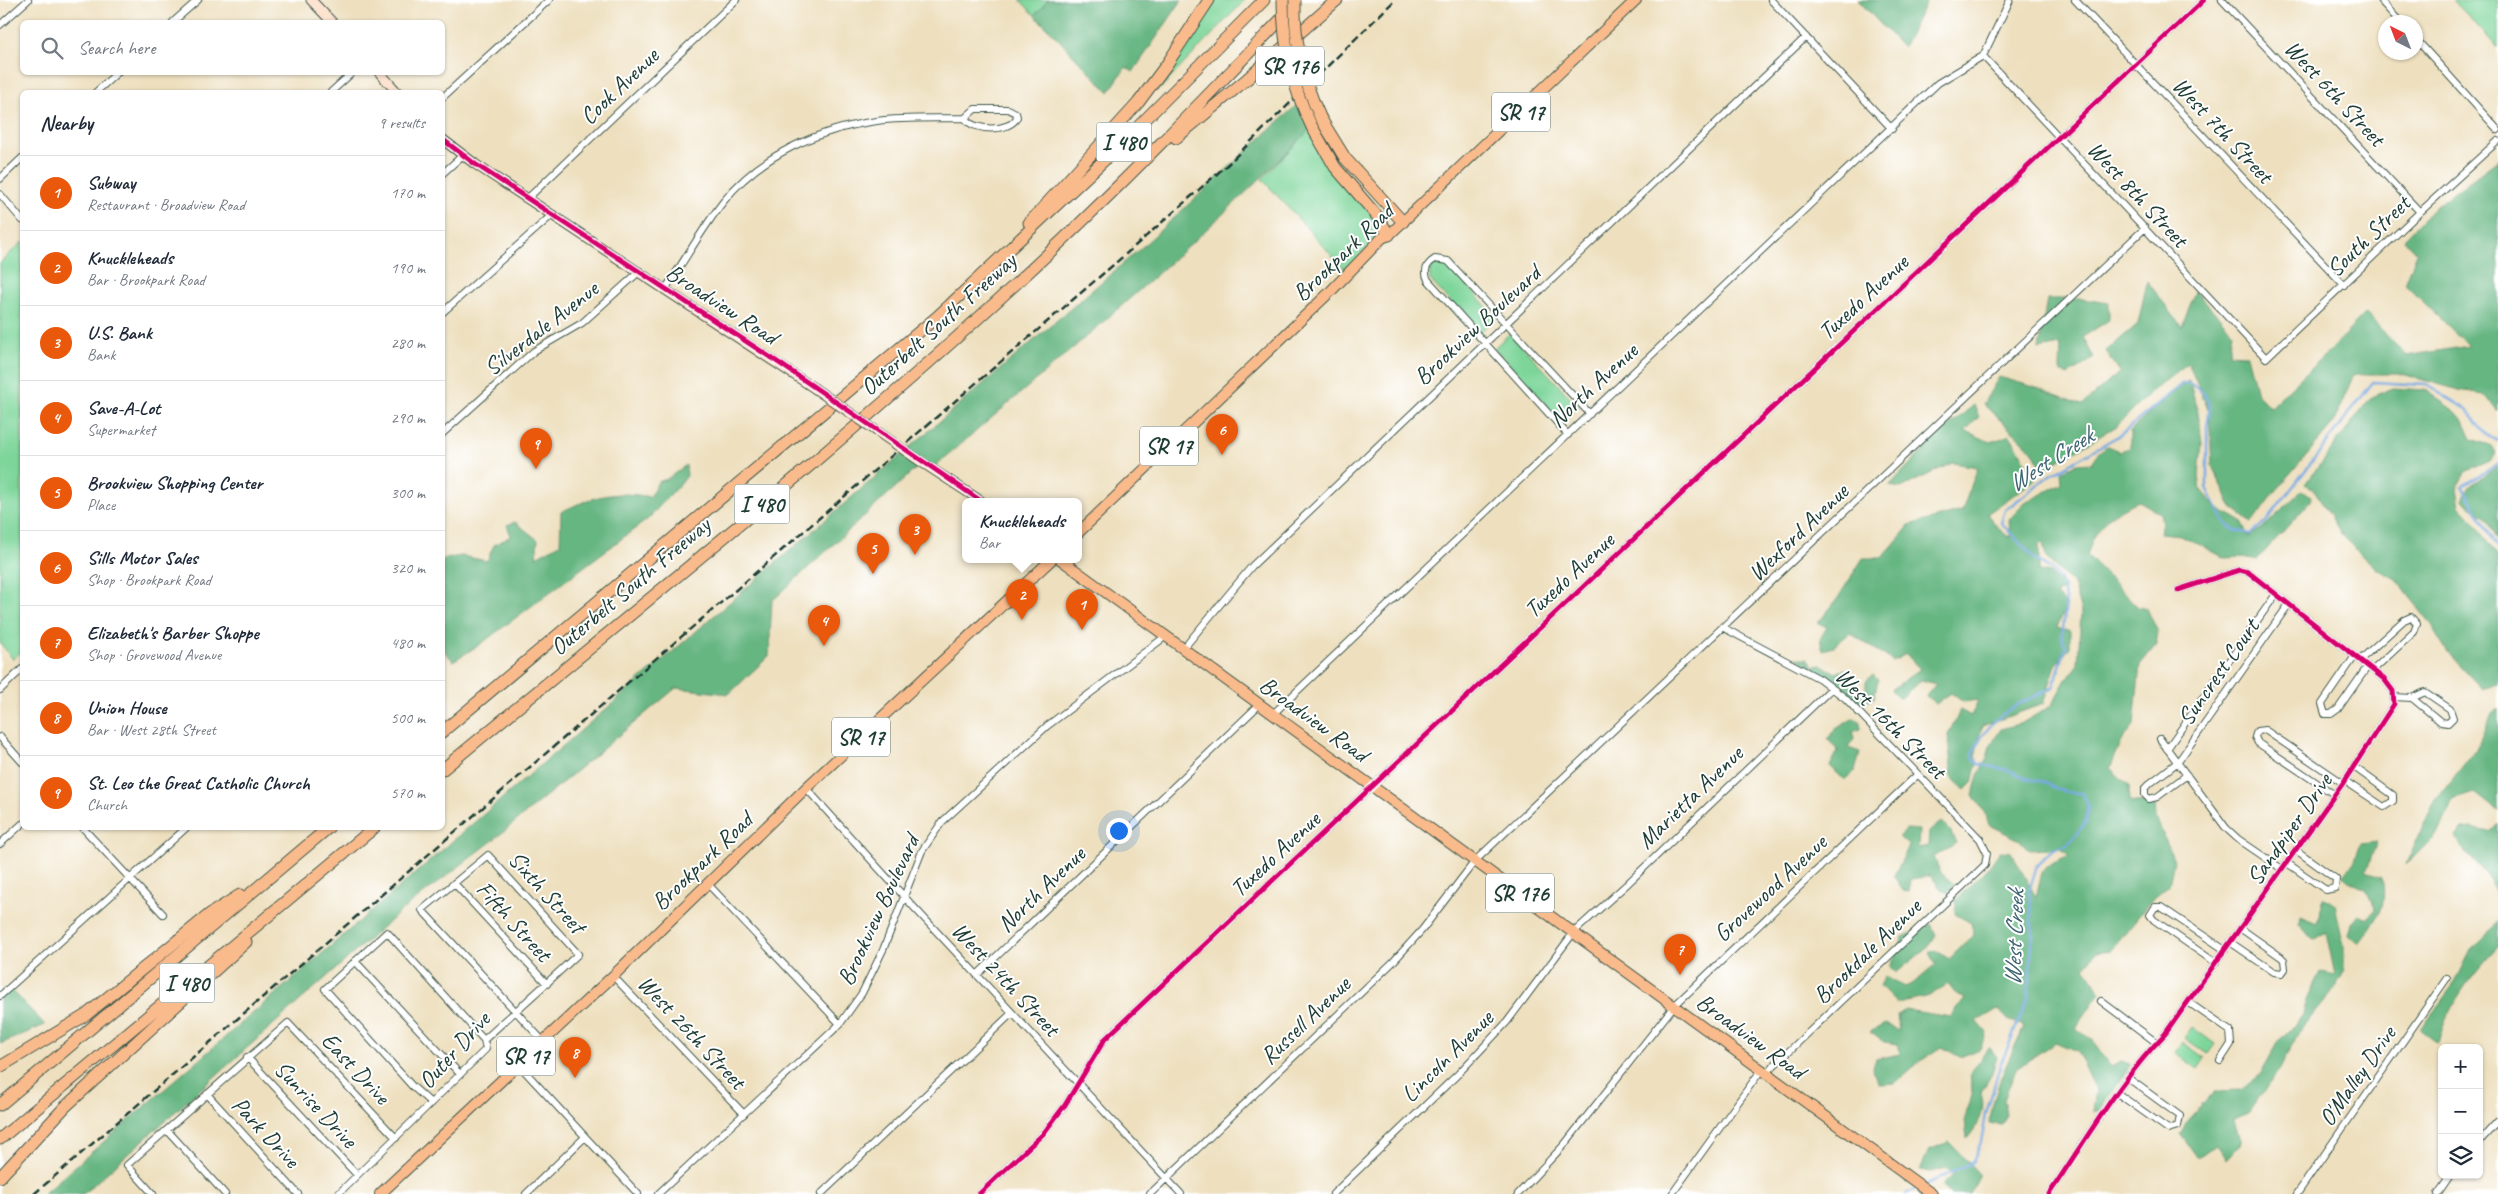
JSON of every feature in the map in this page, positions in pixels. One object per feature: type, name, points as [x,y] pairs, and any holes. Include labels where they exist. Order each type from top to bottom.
[{"type":"highway","points":[[979,278],[1130,113],[1167,64],[1209,0]]},
{"type":"highway","name":"Outerbelt South Freeway","points":[[445,730],[826,413],[979,278],[1114,151],[1264,0]]},
{"type":"highway","name":"SR 176","points":[[1284,0],[1288,60],[1299,99],[1312,127],[1335,167],[1378,217],[1389,235]]},
{"type":"highway","name":"SR 176","points":[[1295,0],[1300,54],[1309,90],[1321,119],[1333,142],[1356,172],[1403,222]]},
{"type":"highway","name":"Outerbelt South Freeway","points":[[445,768],[839,440],[970,325],[1134,172],[1300,0]]},
{"type":"highway","points":[[1134,172],[1247,79],[1337,0]]},
{"type":"highway","name":"I 480","points":[[0,1105],[326,830]]},
{"type":"highway","name":"I 480","points":[[0,1139],[372,830]]},
{"type":"highway","points":[[0,1067],[86,1015],[210,914],[265,880]]},
{"type":"highway","points":[[0,1177],[65,1107],[218,970],[278,906]]},
{"type":"main road","points":[[312,0],[330,20]]},
{"type":"main road","name":"Brookpark Road","points":[[1082,529],[1331,291],[1382,238],[1389,235],[1403,222],[1636,0]]},
{"type":"main road","points":[[382,75],[395,90]]},
{"type":"main road","name":"Broadview Road","points":[[445,141],[976,498]]},
{"type":"main road","name":"Brookpark Road","points":[[380,1194],[613,976],[806,788],[1048,563]]},
{"type":"main road","name":"Broadview Road","points":[[1066,563],[1932,1194]]},
{"type":"street","points":[[0,25],[28,0]]},
{"type":"street","points":[[175,20],[198,0]]},
{"type":"street","points":[[445,95],[549,0]]},
{"type":"street","name":"Cook Avenue","points":[[528,198],[736,0]]},
{"type":"street","points":[[1771,0],[1892,129]]},
{"type":"street","points":[[1983,56],[2010,0]]},
{"type":"street","name":"West 7th Street","points":[[2076,0],[2344,285]]},
{"type":"street","name":"Tuxedo Avenue","points":[[979,1194],[1043,1134],[1078,1084],[1105,1039],[2204,0]]},
{"type":"street","name":"West 6th Street","points":[[2222,0],[2420,212]]},
{"type":"street","points":[[2380,0],[2394,15]]},
{"type":"street","name":"Brookview Boulevard","points":[[1183,648],[1252,566],[1806,37]]},
{"type":"street","points":[[2423,47],[2498,130]]},
{"type":"street","name":"North Avenue","points":[[1273,714],[1892,129],[1938,83],[1983,56]]},
{"type":"street","name":"West 8th Street","points":[[1983,56],[2266,358]]},
{"type":"street","points":[[98,90],[115,75]]},
{"type":"street","points":[[333,90],[350,75]]},
{"type":"street","points":[[666,288],[723,202],[756,170],[786,149],[816,136],[878,121],[965,118],[976,109],[1008,109],[1013,110],[1017,117],[1016,121],[1006,127],[977,127],[968,123],[965,118]]},
{"type":"street","name":"South Street","points":[[2266,358],[2498,141]]},
{"type":"street","points":[[445,171],[463,155]]},
{"type":"street","points":[[0,179],[20,160]]},
{"type":"street","points":[[0,194],[20,218]]},
{"type":"street","points":[[445,310],[553,214]]},
{"type":"street","name":"Wexford Avenue","points":[[1475,861],[1724,628],[2145,228]]},
{"type":"street","points":[[1568,434],[1484,344],[1428,280],[1425,274],[1430,262],[1435,259],[1448,260],[1508,322],[1590,414]]},
{"type":"street","name":"Silverdale Avenue","points":[[445,431],[534,351],[582,323],[640,271]]},
{"type":"street","points":[[2178,590],[2239,570],[2248,572],[2390,685],[2394,697],[2412,698],[2425,692],[2450,709],[2453,718],[2448,723],[2441,722],[2412,698]]},
{"type":"street","points":[[2168,749],[2276,594]]},
{"type":"street","name":"Suncrest Court","points":[[2187,775],[2157,797],[2152,799],[2146,798],[2144,791],[2148,784],[2178,762],[2288,604]]},
{"type":"street","points":[[2411,617],[2414,618],[2417,624],[2414,632],[2370,668],[2338,709],[2331,714],[2325,714],[2322,704],[2358,658],[2404,620],[2411,617]]},
{"type":"street","name":"West 16th Street","points":[[1724,628],[1820,679],[1845,698],[1980,839],[1987,853]]},
{"type":"street","name":"Brookview Boulevard","points":[[658,1194],[840,1024],[862,994],[883,950],[902,896],[922,851],[942,822],[1047,726],[1166,636]]},
{"type":"street","points":[[0,690],[20,671]]},
{"type":"street","name":"Marietta Avenue","points":[[1574,932],[1626,885],[1832,688]]},
{"type":"street","name":"Sandpiper Drive","points":[[2049,1194],[2117,1093],[2188,1002],[2335,795],[2392,709],[2394,697]]},
{"type":"street","name":"North Avenue","points":[[977,975],[1260,704]]},
{"type":"street","points":[[2335,795],[2258,742],[2255,737],[2257,732],[2265,730],[2384,807],[2394,801],[2393,795],[2354,767]]},
{"type":"street","points":[[0,737],[20,760]]},
{"type":"street","points":[[2160,739],[2226,828],[2238,839],[2282,869]]},
{"type":"street","name":"Grovewood Avenue","points":[[1518,1194],[1564,1145],[1674,1006],[1917,775]]},
{"type":"street","name":"West 24th Street","points":[[806,788],[902,896],[1181,1194]]},
{"type":"street","points":[[0,844],[20,826]]},
{"type":"street","points":[[85,830],[163,914]]},
{"type":"street","points":[[0,996],[184,830]]},
{"type":"street","points":[[2287,862],[2326,890],[2335,888],[2336,879],[2296,850]]},
{"type":"street","name":"Brookdale Avenue","points":[[1672,1194],[1764,1071],[1985,865],[1987,853]]},
{"type":"street","name":"Sixth Street","points":[[454,883],[488,855],[578,954]]},
{"type":"street","name":"Russell Avenue","points":[[1150,1194],[1392,963],[1422,930],[1475,861]]},
{"type":"street","points":[[454,883],[422,910],[543,1041]]},
{"type":"street","name":"Fifth Street","points":[[454,883],[547,984]]},
{"type":"street","points":[[707,883],[840,1024]]},
{"type":"street","points":[[2216,963],[2154,920],[2150,916],[2152,909],[2155,906],[2161,907],[2225,950]]},
{"type":"street","points":[[2230,942],[2274,972],[2282,973],[2285,969],[2286,964],[2281,957],[2240,928]]},
{"type":"street","points":[[431,1102],[412,1086],[325,989],[387,932],[484,1040]]},
{"type":"street","name":"Lincoln Avenue","points":[[1333,1194],[1458,1075],[1507,1022],[1574,932]]},
{"type":"street","name":"Outer Drive","points":[[341,1193],[486,1049],[484,1040],[578,954]]},
{"type":"street","points":[[355,961],[460,1073]]},
{"type":"street","name":"West 26th Street","points":[[613,976],[744,1114]]},
{"type":"street","name":"O'Malley Drive","points":[[2298,1194],[2447,978]]},
{"type":"street","points":[[2101,1001],[2157,1043]]},
{"type":"street","points":[[2188,1002],[2230,1031],[2231,1044],[2220,1061]]},
{"type":"street","points":[[821,1194],[1012,1013]]},
{"type":"street","name":"East Drive","points":[[247,1057],[288,1023],[396,1138]]},
{"type":"street","points":[[153,1194],[127,1166],[168,1131],[247,1057]]},
{"type":"street","name":"Sunrise Drive","points":[[247,1057],[357,1175]]},
{"type":"street","points":[[518,1064],[584,1138],[638,1194]]},
{"type":"street","points":[[2117,1093],[2168,1129],[2178,1126],[2180,1116],[2128,1078]]},
{"type":"street","name":"Park Drive","points":[[207,1094],[298,1194]]},
{"type":"street","points":[[2483,1138],[2498,1121]]},
{"type":"street","points":[[168,1131],[225,1194]]},
{"type":"street","points":[[526,1194],[584,1138]]},
{"type":"street","points":[[2438,1194],[2448,1179]]},
{"type":"green space","points":[[1020,0],[1080,0],[1049,30]]},
{"type":"green space","points":[[1048,0],[1182,0],[1133,72],[1126,67],[1109,92],[1035,15]]},
{"type":"green space","points":[[1214,0],[1245,0],[1160,89],[1156,85]]},
{"type":"green space","points":[[1858,0],[1927,0],[1903,48]]},
{"type":"green space","points":[[2453,0],[2498,0],[2498,48]]},
{"type":"green space","points":[[1300,102],[1312,127],[1221,216],[1126,302],[932,469],[922,463],[772,601],[769,656],[729,694],[676,688],[491,842],[401,911],[83,1194],[43,1194],[1142,247]]},
{"type":"green space","points":[[1312,127],[1389,235],[1349,274],[1262,179]]},
{"type":"green space","points":[[2498,160],[2498,411],[2484,394],[2459,390],[2402,374],[2354,374],[2333,424],[2277,490],[2252,523],[2232,508],[2212,466],[2209,411],[2188,363],[2151,392],[2117,426],[2043,470],[2032,450],[1983,404],[1999,377],[2034,387],[2082,405],[2120,372],[2106,351],[2138,324],[2147,281],[2182,327],[2195,291],[2232,331],[2229,354],[2247,355],[2257,394],[2270,407],[2366,313],[2406,356],[2469,346],[2405,284],[2417,253],[2404,239],[2436,206]]},
{"type":"green space","points":[[20,244],[20,653],[13,659],[0,643],[0,263]]},
{"type":"green space","points":[[1438,262],[1448,264],[1496,317],[1479,333],[1430,280],[1430,268]]},
{"type":"green space","points":[[2047,299],[2082,299],[2109,303],[2109,320],[2083,337],[2094,358],[2069,375],[2060,371],[2061,345],[2039,349]]},
{"type":"green space","points":[[1510,333],[1579,407],[1562,423],[1494,348]]},
{"type":"green space","points":[[2189,380],[2198,412],[2202,443],[2199,476],[2201,489],[2216,507],[2242,522],[2248,537],[2263,528],[2301,491],[2311,496],[2310,502],[2257,560],[2244,557],[2225,558],[2181,535],[2160,533],[2162,522],[2160,513],[2139,501],[2112,515],[2100,527],[2087,555],[2138,607],[2147,609],[2158,632],[2156,645],[2140,665],[2134,724],[2121,743],[2110,768],[2129,786],[2130,801],[2155,804],[2156,818],[2174,860],[2169,885],[2154,897],[2111,950],[2096,952],[2085,967],[2100,992],[2076,1028],[2093,1041],[2111,1066],[2121,1061],[2131,1064],[2099,1111],[2093,1111],[2096,1090],[2077,1051],[2055,1042],[2016,1069],[2004,1100],[2007,1115],[2001,1124],[1990,1123],[1998,1085],[2024,1026],[2008,1020],[1998,1009],[1977,1021],[1987,1033],[1980,1049],[1960,1057],[1942,1047],[1919,1062],[1895,1083],[1879,1084],[1872,1070],[1876,1059],[1900,1054],[1898,1044],[1884,1042],[1870,1032],[1885,1024],[1899,1030],[1897,1015],[1906,1010],[1951,1017],[1965,999],[1955,993],[1948,984],[1929,996],[1897,1003],[1880,986],[1885,976],[1905,987],[1910,985],[1936,965],[1930,952],[1937,951],[1949,959],[1974,935],[1971,923],[1955,914],[1956,900],[1991,864],[2000,851],[2011,852],[2036,897],[2044,869],[2070,855],[2060,848],[2029,850],[2020,840],[1989,825],[1986,815],[1973,795],[1978,775],[1987,759],[1990,746],[2001,729],[2022,723],[2051,706],[2065,681],[2078,664],[2081,612],[2073,584],[2046,558],[2043,543],[2039,544],[2039,571],[2051,573],[2066,588],[2056,595],[2067,606],[2057,627],[2070,631],[2070,647],[2056,665],[2043,704],[1982,726],[1972,783],[1965,790],[1952,778],[1948,735],[1960,710],[1971,716],[1978,700],[1963,702],[1951,693],[1936,704],[1926,696],[1936,684],[1921,680],[1900,699],[1891,690],[1920,669],[1906,654],[1893,661],[1850,633],[1833,647],[1823,650],[1820,639],[1827,627],[1818,623],[1836,601],[1863,558],[1882,558],[1910,525],[1962,511],[1978,467],[1952,463],[1901,488],[1889,486],[1942,431],[1974,405],[1979,417],[1965,431],[1991,442],[2010,435],[2036,479],[1987,514],[1999,529],[2010,538],[2009,519],[2025,503],[2062,483],[2061,471],[2077,464],[2092,463],[2099,452],[2107,446],[2119,451],[2130,448],[2130,431],[2171,393]]},
{"type":"green space","points":[[2393,388],[2425,390],[2456,412],[2462,419],[2471,439],[2490,445],[2496,452],[2490,461],[2465,472],[2457,488],[2460,506],[2476,523],[2498,558],[2498,684],[2482,689],[2448,653],[2429,622],[2396,579],[2377,569],[2344,538],[2315,491],[2305,484],[2371,397]]},
{"type":"green space","points":[[686,465],[687,476],[648,519],[478,646],[453,661],[445,651],[445,559],[462,556],[487,561],[494,545],[511,536],[507,525],[515,522],[538,540],[536,557],[560,544],[561,512],[594,498],[615,494],[650,497],[658,482],[667,479]]},
{"type":"green space","points":[[2498,466],[2498,540],[2488,520],[2463,500],[2469,486]]},
{"type":"green space","points":[[1796,658],[1808,658],[1814,666],[1821,665],[1836,673],[1845,669],[1850,674],[1844,680],[1862,692],[1866,689],[1866,681],[1873,675],[1878,680],[1874,698],[1860,702]]},
{"type":"green space","points":[[2498,709],[2498,811],[2475,793],[2453,800],[2440,831],[2406,865],[2433,804],[2476,749],[2492,713]]},
{"type":"green space","points":[[1854,718],[1860,721],[1861,729],[1853,732],[1854,739],[1848,748],[1860,752],[1855,771],[1844,780],[1830,766],[1838,751],[1828,739],[1834,730]]},
{"type":"green space","points":[[1941,822],[1950,830],[1956,843],[1934,857],[1940,872],[1955,885],[1949,893],[1940,888],[1931,876],[1911,879],[1909,892],[1903,891],[1894,876],[1909,846],[1899,837],[1906,829],[1919,830],[1918,848],[1928,846],[1929,832]]},
{"type":"green space","points":[[2498,824],[2498,893],[2485,873],[2461,847],[2456,837],[2462,829],[2471,828],[2490,832]]},
{"type":"green space","points":[[2377,842],[2366,871],[2382,878],[2382,906],[2376,920],[2358,943],[2349,935],[2352,923],[2358,915],[2367,919],[2376,909],[2366,889],[2350,882],[2343,876],[2354,862],[2361,844]]},
{"type":"green space","points":[[2324,897],[2335,905],[2344,946],[2344,972],[2335,988],[2299,1032],[2279,1070],[2248,1113],[2233,1119],[2241,1143],[2226,1159],[2216,1145],[2198,1158],[2180,1134],[2186,1123],[2215,1091],[2241,1090],[2260,1075],[2278,1042],[2303,1015],[2307,999],[2320,972],[2335,975],[2326,932],[2313,940],[2299,924],[2300,916],[2317,923]]},
{"type":"green space","points":[[2498,921],[2498,947],[2470,979],[2454,1003],[2438,1043],[2420,1030],[2456,981],[2471,950],[2486,937]]},
{"type":"green space","points":[[1931,924],[1936,935],[1927,948],[1896,973],[1890,967],[1903,937]]},
{"type":"green space","points":[[10,988],[45,1025],[0,1044],[0,996]]},
{"type":"green space","points":[[2192,1027],[2215,1044],[2208,1054],[2184,1038]]},
{"type":"green space","points":[[2182,1042],[2205,1058],[2198,1069],[2175,1053]]},
{"type":"green space","points":[[1989,1047],[1997,1057],[1992,1074],[1981,1092],[1983,1105],[1981,1117],[1967,1139],[1965,1119],[1972,1091],[1970,1074]]},
{"type":"green space","points":[[1949,1142],[1980,1175],[1970,1194],[1951,1194],[1942,1186],[1954,1174],[1946,1168],[1931,1172],[1920,1170],[1929,1150]]},
{"type":"waterway","name":"West Creek","points":[[1925,1185],[1973,1162],[1981,1142],[1986,1114],[2000,1066],[2028,998],[2033,931],[2029,891],[2037,865],[2052,850],[2067,845],[2086,822],[2088,806],[2083,793],[2064,792],[2041,781],[2029,779],[2008,770],[1978,764],[1972,754],[1979,741],[1995,721],[2016,706],[2053,688],[2066,647],[2062,637],[2066,604],[2061,580],[2050,568],[2036,560],[2001,523],[2005,510],[2050,475],[2120,435],[2183,383],[2191,384],[2204,393],[2210,407],[2207,426],[2207,488],[2225,523],[2234,530],[2250,534],[2265,523],[2373,382],[2426,385],[2466,409],[2490,437],[2498,441]]},
{"type":"waterway","points":[[2498,464],[2462,486],[2498,547]]},
{"type":"waterway","name":"West Creek","points":[[1906,1194],[1918,1188]]},
{"type":"railway","points":[[34,1194],[1119,260],[1227,165],[1395,0]]},
{"type":"cycle path","points":[[979,1194],[1043,1134],[1065,1105],[1105,1039],[2204,0]]},
{"type":"cycle path","points":[[445,141],[475,164],[779,363],[977,498]]},
{"type":"cycle path","points":[[2049,1194],[2118,1091],[2148,1052],[2165,1034],[2343,783],[2394,704],[2393,691],[2384,679],[2248,572],[2239,570],[2178,590]]},
{"type":"place","name":"Sills Motor Sales","points":[[1222,455]]},
{"type":"place","name":"St. Leo the Great Catholic Church","points":[[536,469]]},
{"type":"place","name":"U.S. Bank","points":[[915,555]]},
{"type":"place","name":"Brookview Shopping Center","points":[[873,574]]},
{"type":"place","name":"Knuckleheads","points":[[1022,620]]},
{"type":"place","name":"Subway","points":[[1082,630]]},
{"type":"place","name":"Save-A-Lot","points":[[824,646]]},
{"type":"place","name":"Elizabeth's Barber Shoppe","points":[[1680,975]]},
{"type":"place","name":"Union House","points":[[575,1078]]}]
